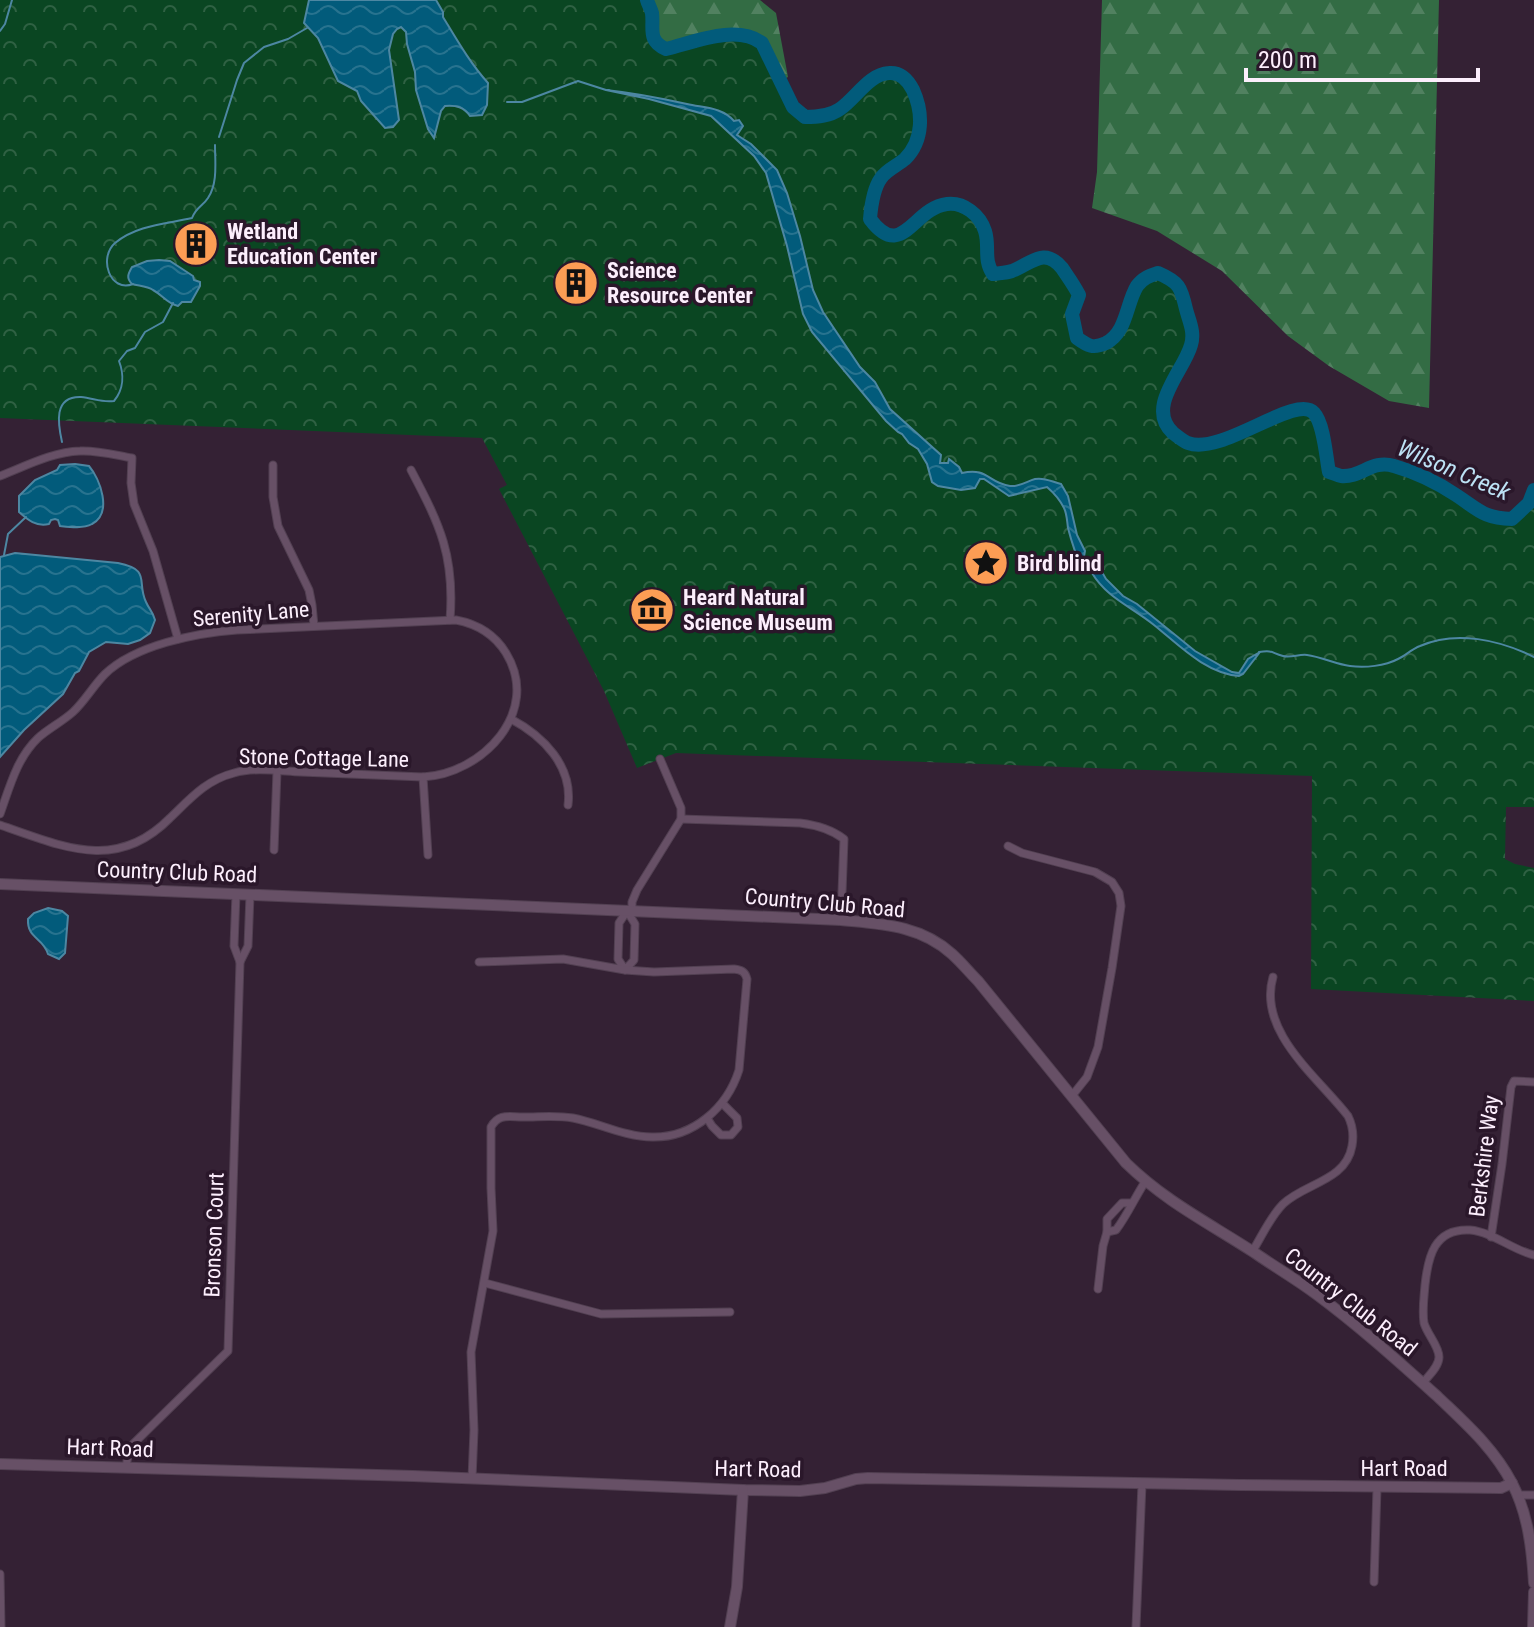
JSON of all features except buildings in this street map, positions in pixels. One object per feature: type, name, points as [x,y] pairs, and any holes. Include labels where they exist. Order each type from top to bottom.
[{"type":"main road","name":"Country Club Road","points":[[0,884],[841,920],[892,924],[924,934],[952,953],[978,981],[1071,1097],[1145,1182],[1316,1294],[1423,1383],[1482,1439],[1500,1462],[1518,1495],[1532,1549],[1534,1583]]},
{"type":"main road","name":"Hart Road","points":[[0,1464],[743,1490],[813,1490],[868,1478],[1377,1488],[1501,1488],[1512,1483]]},
{"type":"main road","points":[[730,1627],[737,1587],[743,1490]]},
{"type":"main road","points":[[1533,1627],[1534,1592]]},
{"type":"street","points":[[0,476],[67,452],[87,451],[132,458],[134,504],[153,551],[178,639]]},
{"type":"street","points":[[273,465],[273,497],[278,526],[309,590],[314,626]]},
{"type":"street","points":[[411,470],[445,541],[452,581],[450,620]]},
{"type":"street","name":"Serenity Lane","points":[[0,814],[19,764],[38,738],[73,712],[114,667],[149,649],[178,639],[215,632],[462,621],[480,628],[504,650],[513,668],[517,688],[511,719]]},
{"type":"street","points":[[511,719],[533,732],[554,754],[568,785],[568,805]]},
{"type":"street","name":"Stone Cottage Lane","points":[[0,825],[74,849],[116,849],[153,833],[196,792],[214,780],[240,771],[423,777],[443,774],[473,761],[496,742],[511,719]]},
{"type":"street","points":[[625,970],[618,959],[619,923],[630,911],[635,893],[681,819],[681,808],[660,759]]},
{"type":"street","points":[[274,850],[277,771]]},
{"type":"street","points":[[423,777],[428,855]]},
{"type":"street","points":[[681,819],[800,823],[828,829],[844,839],[841,920]]},
{"type":"street","points":[[1008,846],[1022,853],[1095,872],[1112,882],[1119,893],[1121,906],[1111,980],[1098,1047],[1087,1077],[1071,1097]]},
{"type":"street","name":"Bronson Court","points":[[126,1468],[129,1448],[228,1351],[240,962],[234,946],[236,894]]},
{"type":"street","name":"Bronson Court","points":[[240,962],[248,946],[250,895]]},
{"type":"street","points":[[625,970],[634,960],[635,924],[630,911]]},
{"type":"street","points":[[472,1479],[471,1352],[493,1231],[490,1152],[491,1127],[495,1119],[502,1116],[555,1116],[594,1122],[652,1138],[680,1133],[701,1123],[722,1103],[736,1080],[746,974],[742,970],[719,968],[654,972],[625,970],[563,959],[479,962]]},
{"type":"street","points":[[1252,1252],[1281,1206],[1300,1191],[1340,1170],[1350,1155],[1354,1136],[1348,1116],[1297,1059],[1285,1039],[1271,999],[1273,977]]},
{"type":"street","name":"Berkshire Way","points":[[1491,1237],[1511,1087],[1514,1081],[1534,1082]]},
{"type":"street","points":[[707,1118],[721,1135],[731,1135],[738,1127],[737,1118],[722,1103]]},
{"type":"street","points":[[1107,1232],[1116,1230],[1131,1211],[1131,1203],[1145,1182]]},
{"type":"street","points":[[1098,1289],[1107,1219],[1122,1203],[1131,1203]]},
{"type":"street","points":[[1423,1383],[1436,1367],[1439,1357],[1423,1318],[1427,1264],[1435,1245],[1452,1233],[1473,1230],[1534,1255]]},
{"type":"street","points":[[485,1283],[601,1314],[730,1312]]},
{"type":"street","points":[[1136,1627],[1142,1484]]},
{"type":"street","points":[[1374,1582],[1377,1488]]},
{"type":"street","points":[[1518,1495],[1534,1495]]},
{"type":"street","points":[[0,1574],[1,1627]]},
{"type":"green space","points":[[0,0],[646,0],[651,13],[653,39],[666,50],[734,36],[748,37],[761,44],[791,107],[804,118],[822,117],[840,110],[881,75],[892,74],[902,78],[910,86],[915,99],[919,117],[918,135],[910,151],[877,182],[869,219],[892,237],[902,234],[931,212],[943,207],[969,211],[983,229],[992,274],[1009,273],[1036,260],[1047,259],[1064,270],[1078,295],[1071,314],[1077,338],[1090,346],[1106,344],[1118,333],[1133,295],[1143,280],[1158,273],[1170,280],[1180,292],[1191,333],[1188,352],[1169,386],[1162,409],[1171,432],[1180,439],[1196,446],[1213,445],[1282,414],[1298,410],[1313,412],[1319,424],[1329,472],[1335,475],[1354,475],[1379,465],[1394,466],[1451,493],[1485,515],[1501,519],[1513,520],[1530,504],[1534,493],[1534,807],[1506,807],[1505,859],[1534,868],[1534,1001],[1311,989],[1312,776],[676,753],[637,768],[604,691],[499,489],[507,485],[482,438],[0,418]]},
{"type":"green space","points":[[450,0],[760,0],[776,13],[788,77],[751,95]]},
{"type":"green space","points":[[1102,0],[1439,0],[1429,408],[1389,401],[1329,366],[1288,336],[1222,271],[1157,231],[1092,208],[1097,172]]},
{"type":"water","points":[[309,0],[436,0],[459,43],[488,83],[487,105],[482,115],[470,116],[459,107],[445,106],[434,138],[428,129],[416,90],[406,32],[401,27],[393,34],[389,50],[399,120],[393,127],[385,128],[361,101],[357,91],[338,81],[318,38],[304,23]]},
{"type":"water","points":[[606,90],[712,109],[734,121],[739,120],[743,126],[737,135],[751,144],[777,170],[800,236],[813,290],[823,312],[860,367],[875,382],[890,409],[941,455],[940,463],[948,463],[949,459],[962,473],[977,472],[1010,486],[1039,479],[1061,484],[1068,496],[1077,535],[1085,551],[1083,562],[1086,569],[1091,568],[1095,560],[1106,579],[1123,596],[1195,651],[1232,672],[1239,673],[1248,659],[1260,652],[1243,674],[1227,674],[1204,664],[1112,596],[1092,573],[1084,573],[1071,539],[1065,510],[1047,487],[1009,496],[984,479],[980,479],[975,488],[961,490],[932,482],[927,464],[918,449],[886,421],[812,332],[803,314],[766,173],[754,156],[711,116]]},
{"type":"water","points":[[159,260],[170,261],[200,282],[191,302],[174,305],[157,292],[130,282],[128,276],[132,267]]},
{"type":"water","points":[[60,465],[89,466],[97,479],[103,504],[98,519],[80,527],[60,526],[55,519],[49,524],[40,525],[19,512],[19,496],[35,480],[57,470]]},
{"type":"water","points":[[15,553],[129,566],[141,577],[143,595],[155,620],[150,633],[140,640],[128,644],[106,642],[89,652],[63,694],[0,757],[0,557]]},
{"type":"water","points":[[48,908],[62,911],[68,916],[65,953],[59,959],[48,954],[28,926],[28,919],[34,913]]},
{"type":"waterway","points":[[0,31],[12,0]]},
{"type":"waterway","name":"Wilson Creek","points":[[647,0],[652,13],[654,38],[666,49],[728,35],[740,35],[762,43],[793,107],[805,117],[824,116],[836,111],[882,74],[893,73],[904,77],[919,107],[919,135],[905,159],[886,172],[878,182],[870,219],[881,231],[899,234],[935,208],[947,204],[965,207],[983,225],[988,263],[993,274],[1012,271],[1043,257],[1062,268],[1079,295],[1072,314],[1077,338],[1084,343],[1098,346],[1113,338],[1122,325],[1133,293],[1144,279],[1158,273],[1171,279],[1182,295],[1192,340],[1169,389],[1163,412],[1165,423],[1173,433],[1188,443],[1202,445],[1220,441],[1275,417],[1305,409],[1314,413],[1320,425],[1329,472],[1348,476],[1379,465],[1394,466],[1434,482],[1482,512],[1512,519],[1529,503],[1534,490]]},
{"type":"waterway","points":[[219,137],[244,63],[264,47],[307,28]]},
{"type":"waterway","points":[[507,102],[522,102],[578,81],[606,90]]},
{"type":"waterway","points":[[133,284],[118,284],[113,279],[107,265],[110,249],[133,232],[192,218],[208,198],[213,186],[215,145]]},
{"type":"waterway","points":[[62,442],[59,420],[62,406],[72,398],[81,397],[114,401],[122,381],[119,361],[127,351],[135,348],[145,332],[163,322],[173,303]]},
{"type":"waterway","points":[[4,555],[8,534],[26,517]]},
{"type":"waterway","points":[[1259,652],[1307,655],[1344,665],[1368,667],[1393,661],[1434,641],[1463,638],[1507,646],[1534,657]]},
{"type":"place","name":"Wetland Education Center","points":[[196,244]]},
{"type":"place","name":"Science Resource Center","points":[[576,283]]},
{"type":"place","name":"Bird blind","points":[[986,563]]},
{"type":"place","name":"Heard Natural Science Museum","points":[[652,610]]}]
